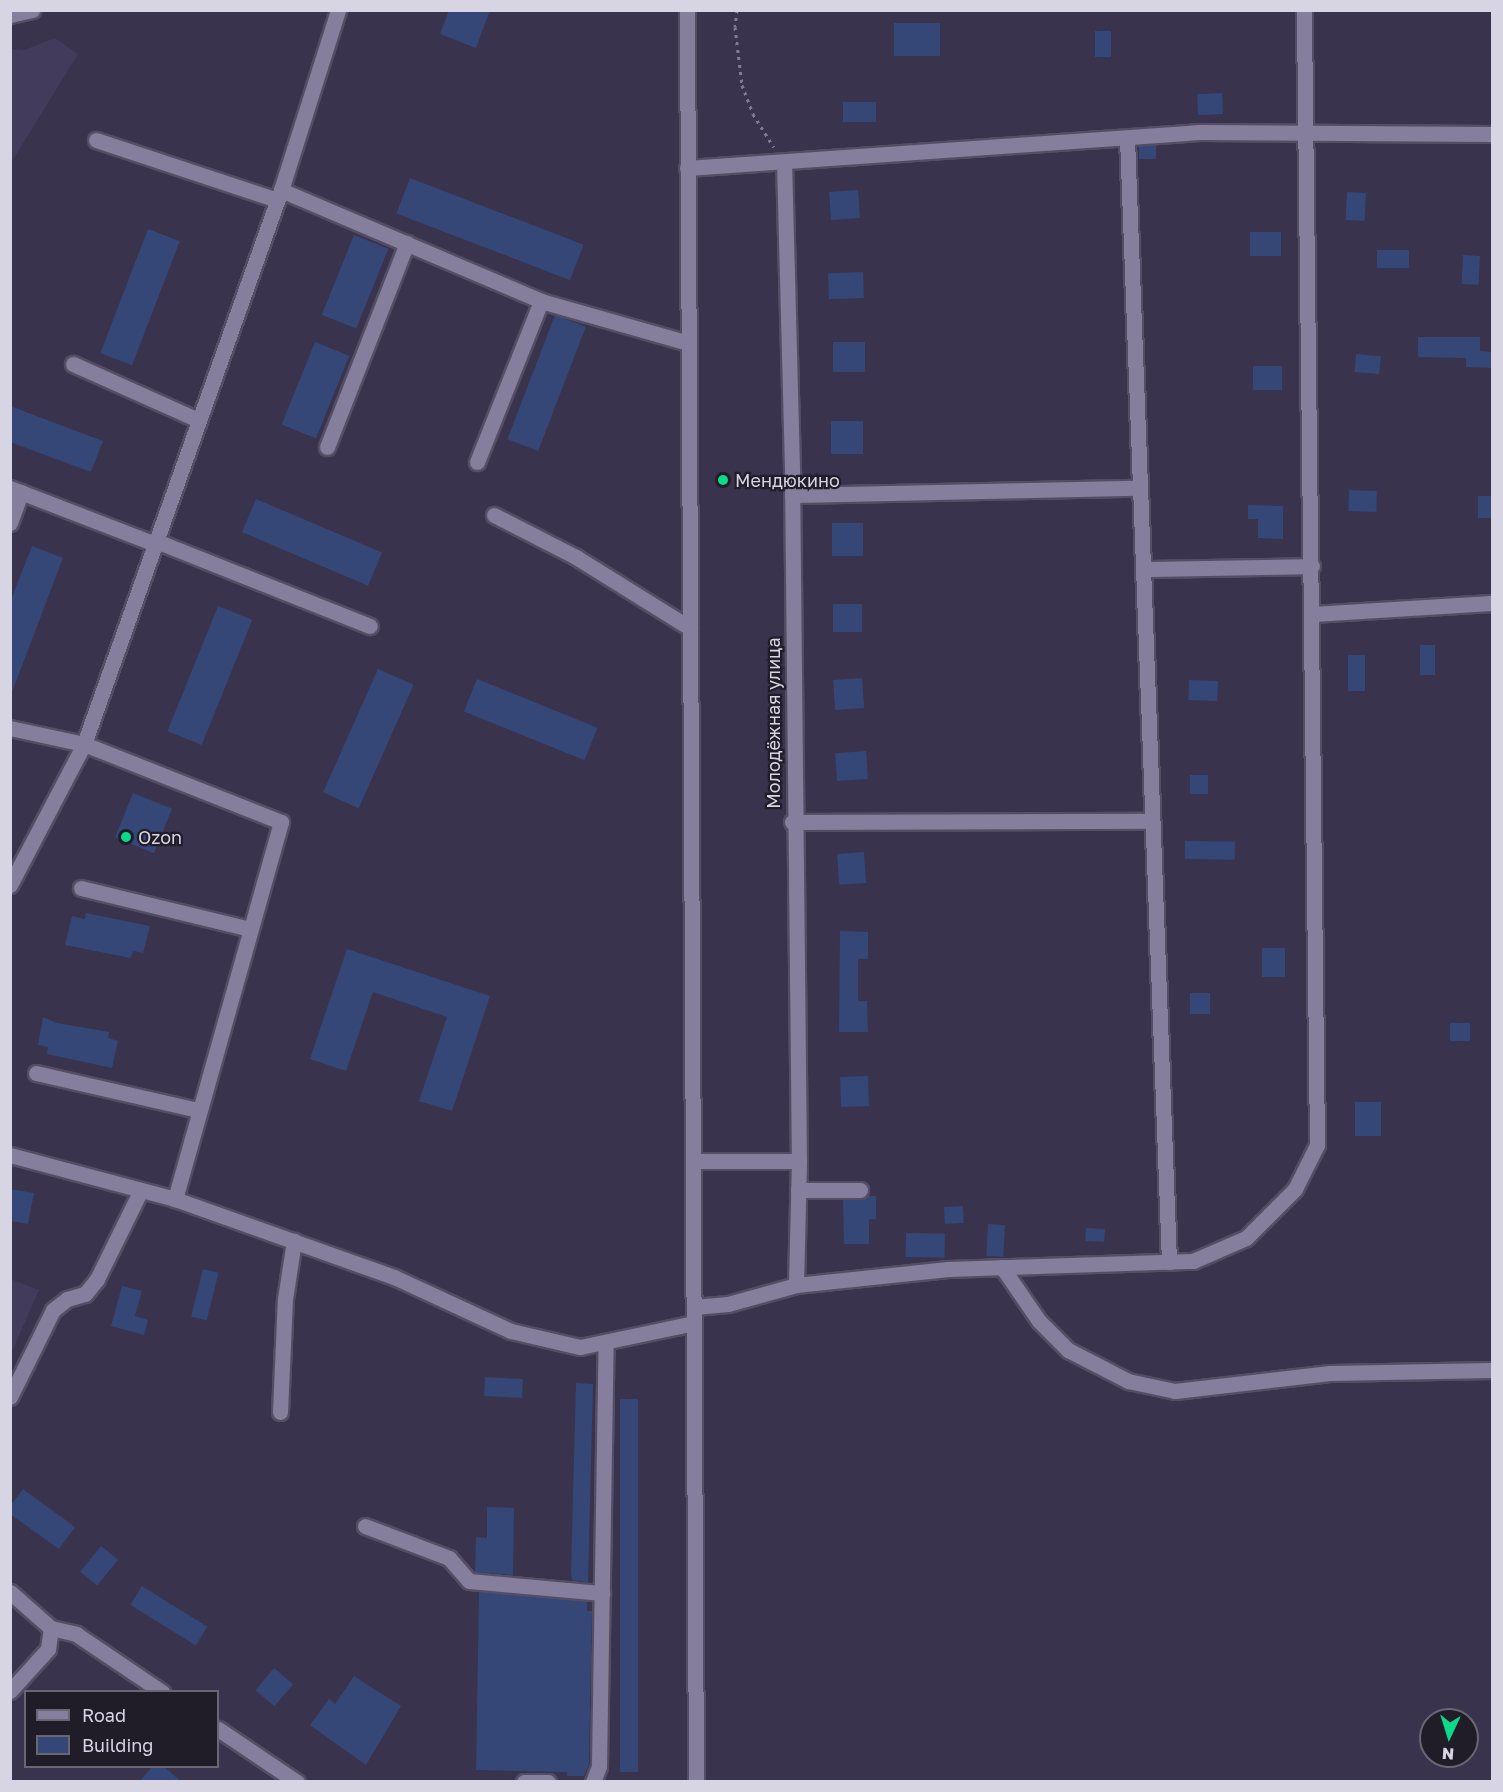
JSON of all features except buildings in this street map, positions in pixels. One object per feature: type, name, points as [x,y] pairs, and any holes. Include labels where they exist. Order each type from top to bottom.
[{"type":"street","points":[[10,15],[32,10]]},
{"type":"street","points":[[10,885],[84,744],[279,195],[338,10]]},
{"type":"street","points":[[687,10],[696,1782]]},
{"type":"street","points":[[693,1307],[728,1304],[796,1285],[1002,1267],[1193,1261],[1246,1238],[1295,1189],[1317,1145],[1308,133],[1304,10]]},
{"type":"street","points":[[687,168],[1200,132],[1492,134]]},
{"type":"street","points":[[1127,138],[1168,1262]]},
{"type":"street","points":[[96,140],[279,195],[407,243],[541,301],[688,343]]},
{"type":"street","name":"Молодёжная улица","points":[[784,162],[792,495],[792,822],[799,1161],[796,1285]]},
{"type":"street","points":[[327,447],[407,243]]},
{"type":"street","points":[[477,462],[541,301]]},
{"type":"street","points":[[74,364],[198,420]]},
{"type":"street","points":[[792,495],[1140,488]]},
{"type":"street","points":[[10,523],[16,490],[370,626]]},
{"type":"street","points":[[494,515],[576,557],[690,628]]},
{"type":"street","points":[[1143,569],[1312,566]]},
{"type":"street","points":[[1312,614],[1492,603]]},
{"type":"street","points":[[10,728],[84,744],[281,822],[198,1110],[175,1199]]},
{"type":"street","points":[[792,822],[1152,821]]},
{"type":"street","points":[[81,888],[250,929]]},
{"type":"street","points":[[36,1073],[198,1110]]},
{"type":"street","points":[[10,1155],[175,1199],[394,1277],[511,1331],[580,1347],[694,1323]]},
{"type":"street","points":[[693,1161],[799,1161]]},
{"type":"street","points":[[10,1397],[53,1310],[67,1299],[84,1294],[97,1279],[141,1190]]},
{"type":"street","points":[[798,1190],[860,1190]]},
{"type":"street","points":[[280,1412],[285,1299],[294,1241]]},
{"type":"street","points":[[1002,1267],[1039,1321],[1068,1350],[1128,1381],[1175,1391],[1330,1372],[1492,1370]]},
{"type":"street","points":[[593,1782],[599,1766],[606,1343]]},
{"type":"street","points":[[365,1526],[449,1558],[469,1581],[602,1593]]},
{"type":"street","points":[[10,1592],[51,1628],[76,1634],[159,1690]]},
{"type":"street","points":[[10,1691],[48,1649],[51,1628]]},
{"type":"street","points":[[219,1730],[297,1782]]},
{"type":"street","points":[[524,1782],[548,1782]]},
{"type":"path","points":[[737,10],[735,27],[742,85],[753,114],[784,162]]},
{"type":"shaded area","points":[[55,38],[78,54],[11,163],[11,49],[24,50]]},
{"type":"shaded area","points":[[10,1279],[39,1290],[11,1354]]},
{"type":"place","name":"Мендюкино","points":[[723,480]]},
{"type":"place","name":"Ozon","points":[[126,837]]}]
